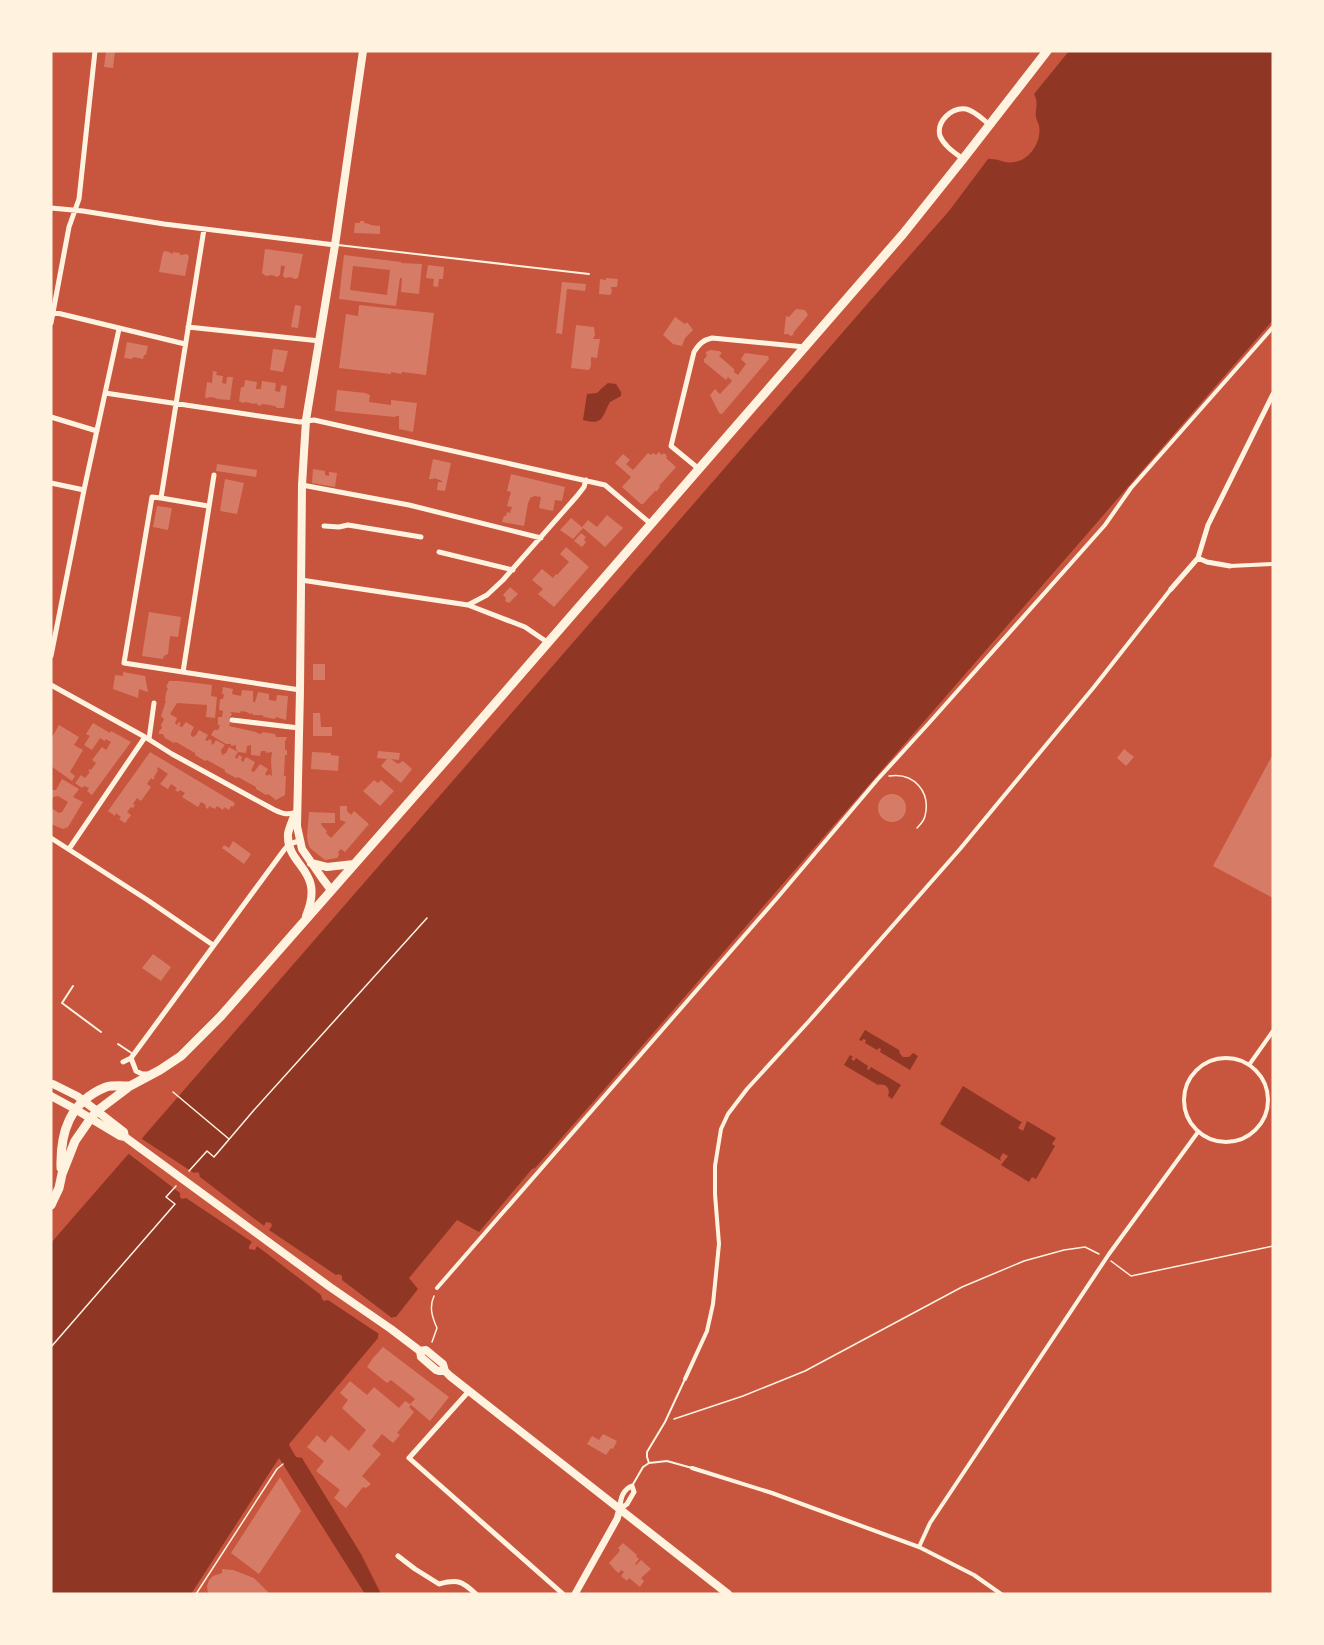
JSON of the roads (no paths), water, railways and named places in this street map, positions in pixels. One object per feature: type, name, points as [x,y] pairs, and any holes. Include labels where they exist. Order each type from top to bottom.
[{"type":"highway","points":[[51,1205],[75,1141],[94,1114],[130,1086],[181,1056],[204,1034],[903,234],[1047,51]]},
{"type":"highway","points":[[62,1174],[58,1157],[66,1127],[75,1109],[108,1086],[130,1086]]},
{"type":"main road","points":[[331,890],[302,849],[297,826],[305,526],[302,485],[306,420],[335,245],[363,51]]},
{"type":"main road","points":[[296,812],[288,833],[289,844],[312,885],[312,898],[304,920]]},
{"type":"main road","points":[[311,863],[327,867],[354,864]]},
{"type":"main road","points":[[51,1084],[85,1101],[94,1114]]},
{"type":"main road","points":[[51,1096],[75,1109],[94,1114],[114,1128],[120,1136],[125,1137],[291,1259],[392,1329],[420,1352],[426,1350],[443,1364],[445,1371],[728,1594]]},
{"type":"street","points":[[51,323],[69,227],[79,200],[95,51]]},
{"type":"street","points":[[963,159],[949,148],[940,136],[944,118],[954,111],[968,110],[990,124]]},
{"type":"street","points":[[51,208],[335,245]]},
{"type":"street","points":[[161,498],[204,229]]},
{"type":"street","points":[[53,312],[186,344]]},
{"type":"street","points":[[188,327],[320,341]]},
{"type":"street","points":[[437,1288],[877,780],[1105,525],[1131,488],[1273,327]]},
{"type":"street","points":[[51,656],[119,329]]},
{"type":"street","points":[[699,469],[671,446],[694,352],[699,344],[705,339],[712,338],[805,347]]},
{"type":"street","points":[[105,393],[300,422],[306,420],[325,422],[605,484],[651,524]]},
{"type":"street","points":[[685,1378],[707,1331],[713,1304],[719,1244],[715,1166],[721,1129],[728,1114],[747,1089],[960,849],[1198,558],[1208,525],[1273,394]]},
{"type":"street","points":[[51,417],[97,431]]},
{"type":"street","points":[[183,672],[214,476]]},
{"type":"street","points":[[468,605],[487,595],[513,570],[585,487],[586,480]]},
{"type":"street","points":[[51,483],[84,490]]},
{"type":"street","points":[[302,485],[409,505],[541,538]]},
{"type":"street","points":[[208,506],[152,497],[124,663],[300,690]]},
{"type":"street","points":[[324,526],[348,525],[421,537]]},
{"type":"street","points":[[439,552],[513,570]]},
{"type":"street","points":[[1198,558],[1230,566],[1273,564]]},
{"type":"street","points":[[302,580],[468,605],[525,627],[547,642]]},
{"type":"street","points":[[51,685],[279,812],[291,814],[296,812]]},
{"type":"street","points":[[69,849],[147,738],[154,703]]},
{"type":"street","points":[[232,720],[299,729]]},
{"type":"street","points":[[51,838],[213,945]]},
{"type":"street","points":[[123,1062],[133,1057],[289,844],[299,841]]},
{"type":"street","points":[[1249,1065],[1273,1031]]},
{"type":"street","points":[[133,1057],[136,1071],[152,1075]]},
{"type":"street","points":[[1238,1059],[1259,1073],[1268,1096],[1267,1108],[1260,1124],[1246,1137],[1234,1142],[1215,1141],[1198,1132],[1191,1125],[1184,1105],[1184,1094],[1189,1078],[1198,1068],[1211,1060],[1238,1059]]},
{"type":"street","points":[[919,1546],[930,1523],[1107,1258],[1198,1132]]},
{"type":"street","points":[[469,1390],[409,1458],[563,1594]]},
{"type":"street","points":[[692,1468],[772,1493],[919,1546],[974,1575],[1001,1594]]},
{"type":"street","points":[[575,1594],[617,1520],[620,1509],[632,1496],[634,1492],[632,1486]]},
{"type":"street","points":[[398,1556],[440,1584],[451,1581],[464,1583],[476,1594]]},
{"type":"lane","points":[[335,245],[589,274]]},
{"type":"lane","points":[[73,986],[62,1003],[101,1032]]},
{"type":"lane","points":[[118,1044],[133,1057]]},
{"type":"lane","points":[[649,1463],[647,1452],[665,1422],[685,1378]]},
{"type":"lane","points":[[632,1486],[643,1467],[649,1463],[667,1461],[692,1468]]}]
